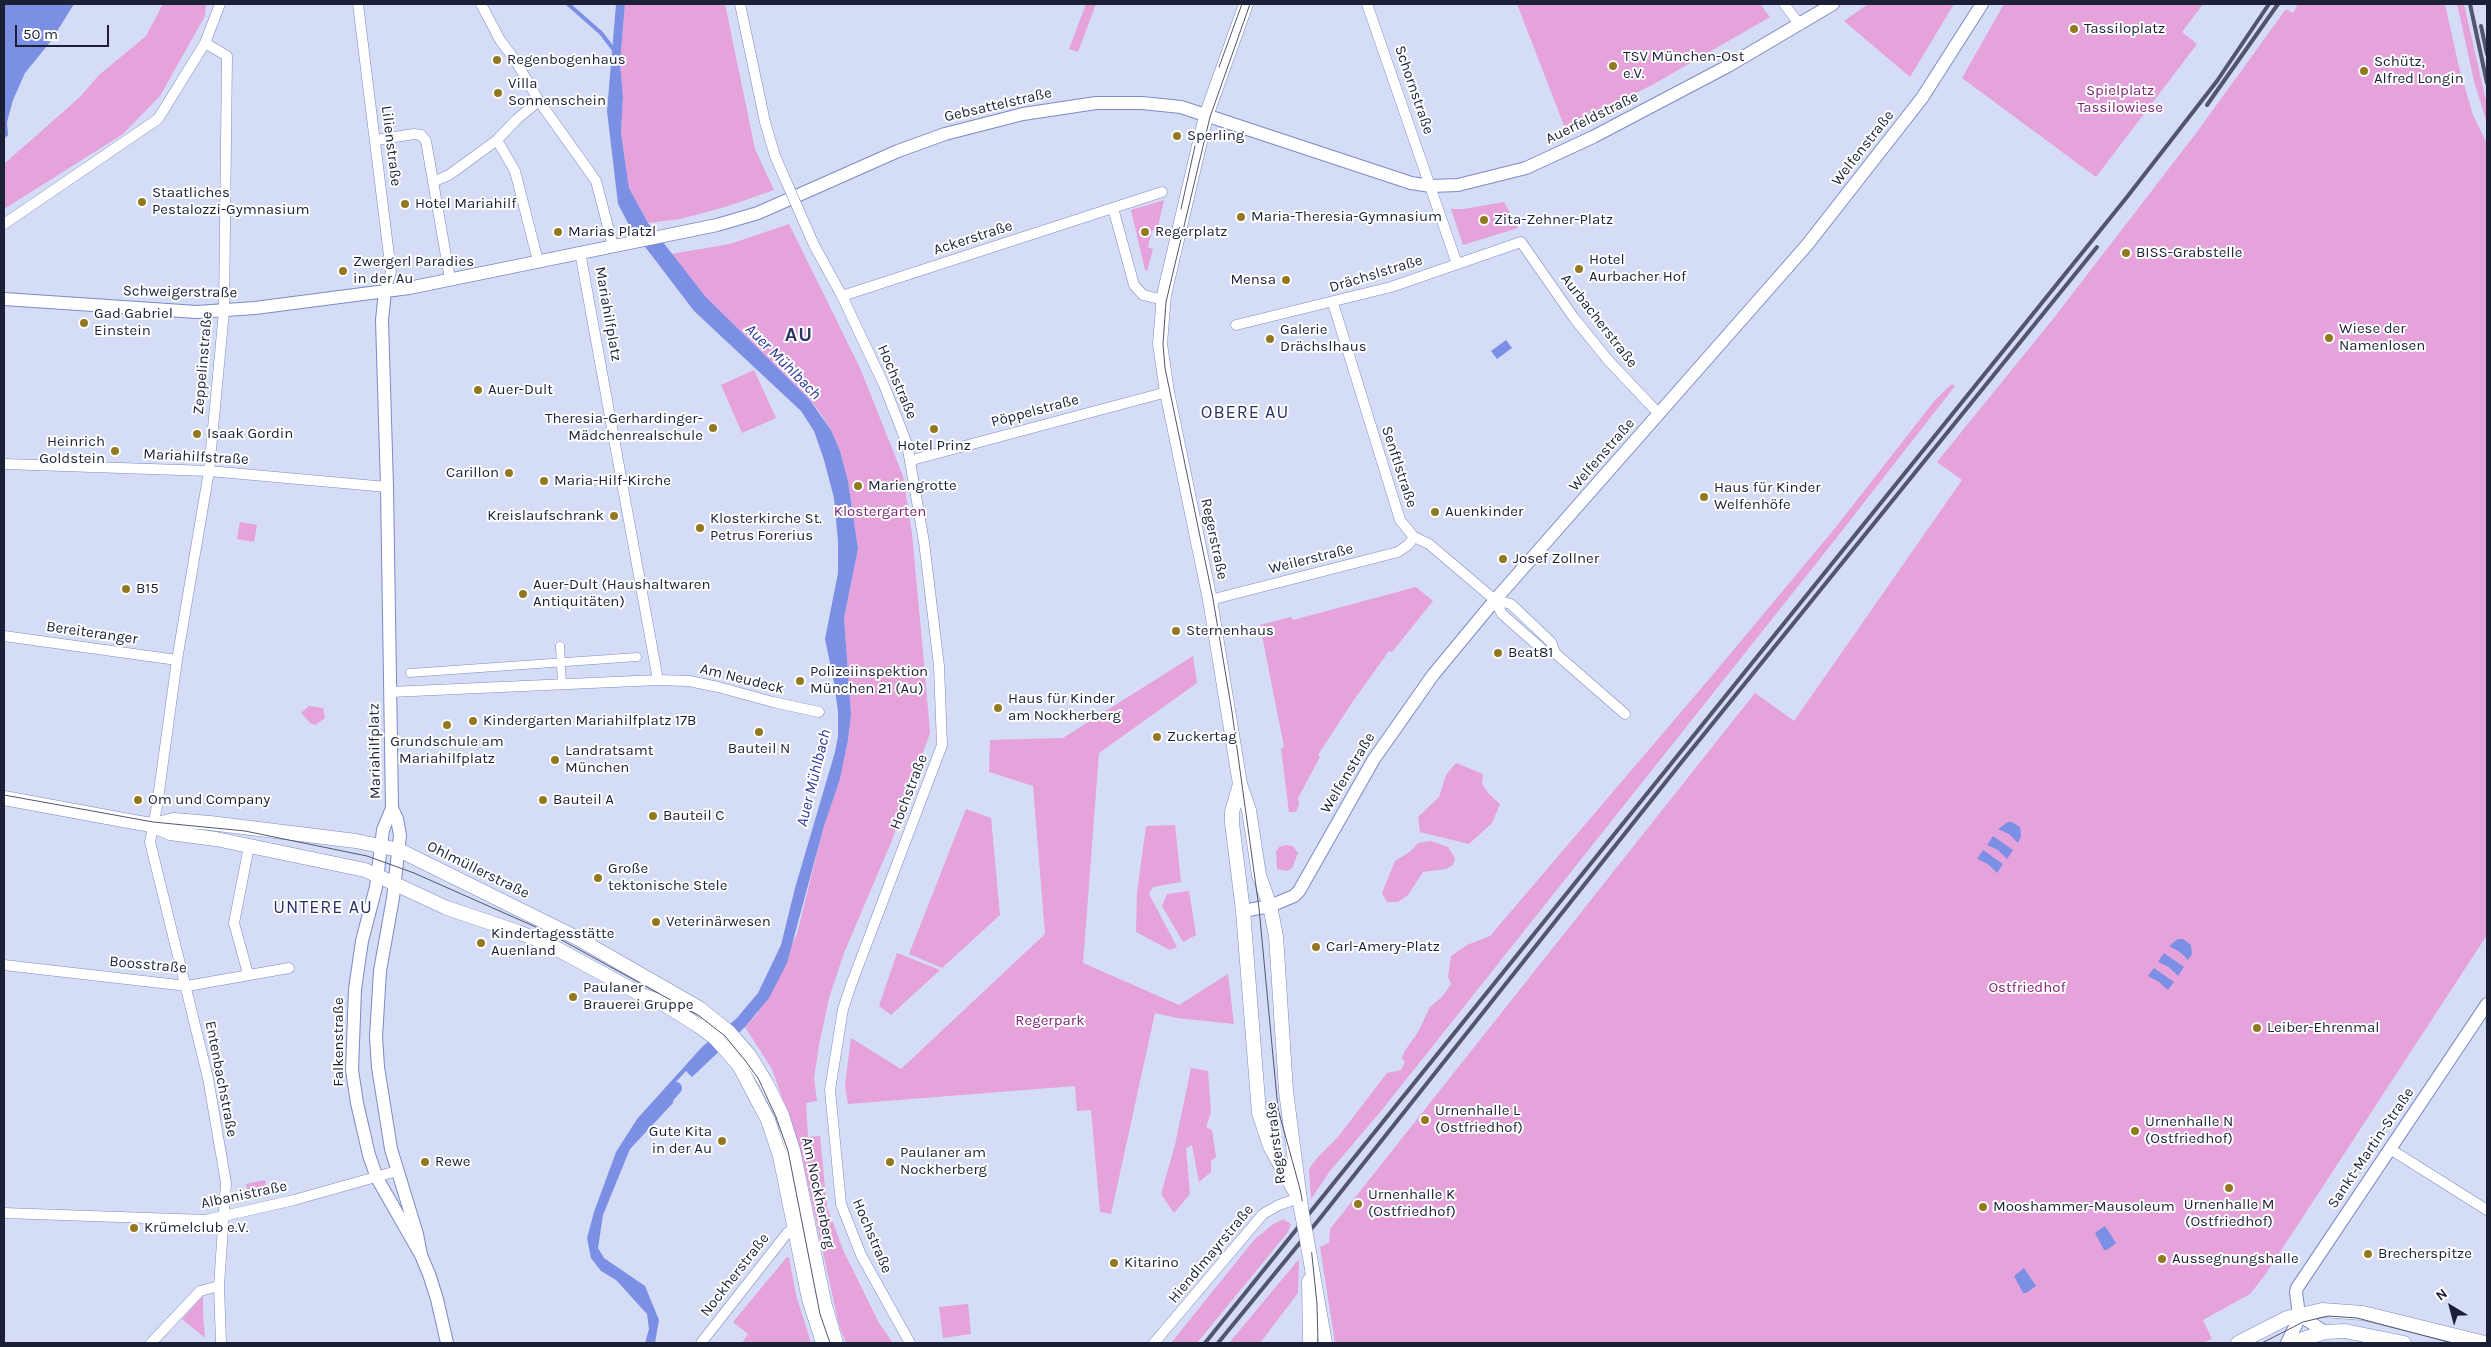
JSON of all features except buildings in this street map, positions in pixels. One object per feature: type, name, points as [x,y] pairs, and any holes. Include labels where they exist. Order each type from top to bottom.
[{"type":"main road","points":[[1163,300],[1206,116],[1246,4]]},
{"type":"main road","name":"Regerstraße","points":[[1163,300],[1160,344],[1167,392],[1210,600],[1240,784],[1249,810],[1259,875],[1270,906],[1276,936],[1285,1076],[1300,1203]]},
{"type":"main road","name":"Regerstraße","points":[[1240,784],[1232,812],[1232,823],[1243,911],[1259,1113],[1270,1146],[1300,1203]]},
{"type":"main road","name":"Ohlmüllerstraße","points":[[4,798],[152,825],[170,833],[348,865],[447,908],[548,944],[642,995],[659,1001],[716,1039],[746,1076]]},
{"type":"main road","name":"Ohlmüllerstraße","points":[[152,825],[174,820],[210,823],[382,846],[398,850],[577,938],[663,986],[699,1008],[722,1026],[749,1056]]},
{"type":"main road","name":"Am Nockherberg","points":[[749,1056],[770,1090],[791,1142],[826,1312],[836,1343]]},
{"type":"main road","name":"Am Nockherberg","points":[[746,1076],[765,1112],[777,1146],[809,1299],[823,1343]]},
{"type":"main road","points":[[1300,1203],[1325,1343]]},
{"type":"main road","points":[[1309,1251],[1310,1343]]},
{"type":"main road","points":[[2238,1343],[2275,1323],[2298,1315],[2322,1310],[2350,1311],[2485,1343]]},
{"type":"main road","points":[[2292,1343],[2325,1332],[2357,1332],[2404,1343]]},
{"type":"street","points":[[4,224],[158,119],[205,43],[220,4]]},
{"type":"street","name":"Lilienstraße","points":[[358,4],[391,272],[385,291]]},
{"type":"street","points":[[481,4],[500,40],[515,60],[539,101],[584,167],[596,181],[618,245]]},
{"type":"street","name":"Hochstraße","points":[[740,4],[761,103],[776,156],[814,245],[842,296],[884,385],[912,460],[939,666],[942,745],[843,1009],[830,1090],[841,1204],[860,1255],[910,1343]]},
{"type":"street","name":"Schornstraße","points":[[1367,4],[1431,186]]},
{"type":"street","points":[[1784,4],[1800,25]]},
{"type":"street","name":"Auerfeldstraße","points":[[1431,186],[1471,182],[1526,168],[1642,112],[1800,25],[1833,4]]},
{"type":"street","name":"Welfenstraße","points":[[1243,911],[1270,906],[1294,896],[1299,891],[1357,787],[1404,714],[1495,600],[1659,414],[1845,198],[1922,98],[1982,4]]},
{"type":"street","name":"Zeppelinstraße","points":[[152,825],[157,806],[177,660],[209,471],[224,311],[227,56],[205,43]]},
{"type":"street","points":[[434,180],[449,175],[497,140],[517,118],[539,101]]},
{"type":"street","name":"Gebsattelstraße","points":[[580,252],[690,231],[758,213],[898,151],[945,134],[1014,116],[1065,106],[1142,102],[1181,107],[1404,180],[1431,186]]},
{"type":"street","points":[[376,140],[421,135],[426,141],[450,279]]},
{"type":"street","points":[[497,140],[515,172],[538,261]]},
{"type":"street","points":[[1431,186],[1457,264]]},
{"type":"street","points":[[1162,192],[1113,208],[1134,285],[1142,295],[1163,300]]},
{"type":"street","name":"Ackerstraße","points":[[842,296],[1113,208]]},
{"type":"street","name":"Aurbacherstraße","points":[[1520,243],[1608,360],[1659,414]]},
{"type":"street","name":"Drächslstraße","points":[[1236,325],[1333,303],[1391,287],[1520,243]]},
{"type":"street","name":"Mariahilfplatz","points":[[390,692],[658,680],[580,252],[385,291],[382,320],[387,487],[390,692],[392,808],[398,827],[395,884]]},
{"type":"street","name":"Schweigerstraße","points":[[4,299],[180,311],[224,311],[385,291]]},
{"type":"street","name":"Senftlstraße","points":[[1333,303],[1395,506],[1406,529],[1414,537],[1429,544],[1495,600],[1510,604],[1551,642],[1556,653],[1625,714]]},
{"type":"street","name":"Pöppelstraße","points":[[912,460],[1167,392]]},
{"type":"street","name":"Mariahilfstraße","points":[[4,464],[209,471],[387,487]]},
{"type":"street","name":"Weilerstraße","points":[[1210,600],[1398,552],[1408,545],[1414,537]]},
{"type":"street","name":"Bereiteranger","points":[[4,636],[177,660]]},
{"type":"street","points":[[560,646],[562,684]]},
{"type":"street","points":[[410,673],[638,657]]},
{"type":"street","name":"Am Neudeck","points":[[658,680],[689,681],[718,686],[773,702],[819,712]]},
{"type":"street","name":"Mariahilfplatz","points":[[382,846],[383,830],[392,808]]},
{"type":"street","name":"Entenbachstraße","points":[[152,825],[150,842],[187,986],[208,1078],[226,1183],[219,1286],[221,1343]]},
{"type":"street","points":[[248,974],[234,923],[249,846]]},
{"type":"street","name":"Falkenstraße","points":[[382,846],[362,940],[354,989],[352,1035],[357,1103],[362,1131],[377,1178],[421,1255],[438,1299],[446,1343]]},
{"type":"street","name":"Falkenstraße","points":[[395,884],[380,971],[376,1037],[378,1067],[397,1171],[417,1234],[421,1255]]},
{"type":"street","name":"Boosstraße","points":[[4,965],[187,986],[290,968]]},
{"type":"street","name":"Sankt-Martin-Straße","points":[[2298,1315],[2297,1288],[2487,1004]]},
{"type":"street","points":[[2390,1150],[2487,1210]]},
{"type":"street","name":"Albanistraße","points":[[4,1213],[206,1220],[377,1178],[397,1171]]},
{"type":"street","name":"Hiendlmayrstraße","points":[[1154,1343],[1263,1214],[1278,1205],[1300,1203]]},
{"type":"street","name":"Nockherstraße","points":[[703,1341],[788,1232],[796,1230]]},
{"type":"street","points":[[151,1343],[200,1292],[219,1286]]},
{"type":"street","points":[[2287,1343],[2296,1325],[2298,1315],[2325,1332]]},
{"type":"green space","points":[[163,4],[206,4],[205,16],[160,96],[123,134],[4,209],[4,164],[80,97],[99,75],[146,36]]},
{"type":"green space","points":[[625,4],[725,4],[755,149],[774,190],[725,207],[680,219],[648,223],[629,188],[621,133],[623,96],[620,63]]},
{"type":"green space","points":[[1086,4],[1096,4],[1078,52],[1069,49]]},
{"type":"green space","name":"TSV München-Ost e.V.","points":[[1517,4],[1760,4],[1770,17],[1652,85],[1565,128]]},
{"type":"green space","points":[[1868,4],[1954,4],[1910,77],[1844,21]]},
{"type":"green space","name":"Spielplatz Tassilowiese","points":[[2004,4],[2203,4],[2182,32],[2197,44],[2096,177],[1962,78]]},
{"type":"green space","name":"Ostfriedhof","points":[[2298,4],[2445,4],[2459,67],[2473,115],[2487,144],[2487,935],[2265,1275],[2250,1294],[2203,1320],[2212,1339],[2203,1343],[1335,1343],[1320,1247],[1329,1243],[1330,1229],[1755,693],[1794,721],[1962,480],[1937,462],[2053,319],[2197,132],[2286,9],[2293,13]]},
{"type":"green space","points":[[2457,4],[2464,4],[2487,105],[2487,123],[2474,81]]},
{"type":"green space","points":[[1164,200],[1157,231],[1152,230],[1148,247],[1153,249],[1147,271],[1145,270],[1131,210]]},
{"type":"green space","points":[[1504,202],[1518,228],[1463,245],[1451,209],[1464,209]]},
{"type":"green space","name":"Klostergarten","points":[[789,224],[860,368],[903,476],[912,534],[923,652],[930,733],[892,840],[844,953],[829,998],[819,1045],[814,1078],[817,1101],[806,1103],[808,1137],[820,1136],[827,1207],[844,1252],[879,1323],[893,1343],[846,1343],[839,1325],[801,1152],[772,1069],[745,1027],[757,1014],[797,934],[824,825],[840,779],[848,740],[851,714],[844,618],[858,549],[848,481],[840,451],[831,430],[821,414],[809,399],[705,296],[671,254],[730,244]]},
{"type":"green space","points":[[754,370],[776,418],[742,433],[721,385]]},
{"type":"green space","points":[[1952,384],[1955,386],[1834,541],[1381,1111],[1330,1171],[1311,1199],[1309,1169],[1338,1137],[1387,1073],[1401,1070],[1405,1062],[1402,1058],[1404,1052],[1418,1032],[1430,1007],[1442,997],[1451,984],[1448,977],[1451,956],[1467,945],[1490,936],[1710,678],[1836,527],[1935,400]]},
{"type":"green space","points":[[240,522],[257,525],[254,542],[237,539]]},
{"type":"green space","points":[[1416,587],[1433,601],[1392,652],[1389,651],[1353,701],[1318,755],[1320,757],[1298,798],[1299,804],[1296,812],[1289,812],[1281,748],[1284,747],[1260,625],[1291,617],[1293,620]]},
{"type":"green space","name":"Regerpark","points":[[1193,656],[1197,683],[1099,753],[1083,963],[1179,1005],[1228,974],[1234,1024],[1177,1018],[1155,1013],[1111,1214],[1100,1212],[1091,1110],[1077,1111],[1075,1086],[848,1104],[845,1085],[851,1038],[901,1069],[1045,934],[1033,786],[989,772],[990,740],[1063,738]]},
{"type":"green space","points":[[309,706],[323,708],[325,718],[315,725],[310,723],[301,713]]},
{"type":"green space","points":[[1456,763],[1483,774],[1482,784],[1500,804],[1492,823],[1469,844],[1420,832],[1418,817],[1439,797],[1446,775]]},
{"type":"green space","points":[[966,809],[991,818],[1000,915],[942,968],[909,954]]},
{"type":"green space","points":[[1175,825],[1181,882],[1153,887],[1149,894],[1177,947],[1170,950],[1136,932],[1137,893],[1146,826]]},
{"type":"green space","points":[[1431,841],[1448,847],[1455,858],[1453,865],[1446,869],[1423,872],[1408,895],[1398,902],[1387,902],[1382,893],[1395,861],[1411,851],[1418,843]]},
{"type":"green space","points":[[1293,846],[1298,853],[1292,868],[1287,871],[1277,869],[1276,852],[1279,847]]},
{"type":"green space","points":[[1189,891],[1196,935],[1183,942],[1162,906],[1167,894]]},
{"type":"green space","points":[[897,953],[940,970],[891,1015],[879,1006]]},
{"type":"green space","points":[[1191,1068],[1208,1071],[1211,1112],[1206,1127],[1212,1130],[1216,1157],[1211,1161],[1211,1172],[1199,1182],[1192,1145],[1186,1148],[1190,1194],[1174,1213],[1161,1194],[1175,1145]]},
{"type":"green space","points":[[265,1180],[267,1190],[248,1193],[246,1184]]},
{"type":"green space","points":[[1283,1219],[1291,1224],[1288,1232],[1197,1343],[1171,1343],[1254,1240],[1272,1225]]},
{"type":"green space","points":[[787,1257],[789,1257],[796,1295],[811,1343],[742,1343],[748,1334],[733,1322]]},
{"type":"green space","points":[[1299,1259],[1298,1293],[1260,1343],[1229,1343]]},
{"type":"green space","points":[[203,1296],[203,1314],[205,1338],[182,1319]]},
{"type":"green space","points":[[968,1304],[971,1334],[943,1338],[939,1307]]},
{"type":"water","points":[[4,4],[74,4],[51,41],[25,73],[13,100],[7,122],[8,135],[4,139]]},
{"type":"water","points":[[616,4],[625,4],[620,63],[623,96],[621,133],[629,188],[648,223],[705,296],[809,399],[831,430],[840,451],[848,481],[858,549],[844,618],[851,714],[848,740],[840,779],[824,826],[787,963],[769,998],[745,1027],[692,1077],[686,1071],[674,1084],[673,1103],[630,1149],[603,1215],[598,1248],[604,1258],[645,1286],[659,1320],[655,1343],[645,1343],[649,1329],[647,1314],[616,1280],[601,1271],[591,1258],[587,1238],[594,1212],[616,1152],[637,1119],[702,1047],[736,1019],[758,993],[781,945],[838,736],[838,712],[834,682],[825,639],[838,573],[838,541],[834,498],[824,460],[814,431],[801,411],[694,311],[630,227],[618,204],[607,111]]},
{"type":"water","points":[[1506,340],[1512,348],[1497,359],[1491,351]]},
{"type":"water","points":[[2008,822],[2012,822],[2020,827],[2021,836],[2018,843],[2009,834],[1998,829]]},
{"type":"water","points":[[1993,836],[2013,850],[2007,859],[1998,850],[1987,845]]},
{"type":"water","points":[[1983,850],[2003,864],[1997,873],[1988,864],[1977,859]]},
{"type":"water","points":[[2178,939],[2183,939],[2191,945],[2192,954],[2188,960],[2180,952],[2169,946]]},
{"type":"water","points":[[2164,953],[2184,967],[2178,976],[2169,967],[2158,962]]},
{"type":"water","points":[[2154,968],[2174,982],[2168,990],[2148,976]]},
{"type":"water","points":[[2105,1226],[2116,1243],[2107,1250],[2104,1250],[2095,1233]]},
{"type":"water","points":[[2024,1268],[2036,1286],[2026,1293],[2023,1293],[2014,1276]]},
{"type":"waterway","points":[[568,4],[601,33],[614,50]]},
{"type":"waterway","name":"Auer Mühlbach","points":[[663,1103],[676,1088]]},
{"type":"tram line","points":[[1219,67],[1242,4]]},
{"type":"tram line","points":[[1250,4],[1210,117],[1166,302],[1163,344],[1165,368],[1213,599],[1232,712],[1259,908],[1278,1109],[1300,1189],[1311,1246],[1317,1304],[1318,1343]]},
{"type":"tram line","points":[[1181,209],[1195,146]]},
{"type":"tram line","points":[[4,795],[153,822],[245,831],[367,856],[414,873],[547,932],[698,1015],[725,1036],[744,1059],[758,1078],[776,1117],[788,1151],[820,1314],[830,1343]]},
{"type":"tram line","points":[[1270,1103],[1276,1138],[1284,1161]]},
{"type":"tram line","points":[[2262,1343],[2303,1322],[2328,1316],[2357,1318],[2452,1343]]},
{"type":"railway","points":[[1205,1343],[2127,197],[2217,81],[2269,4]]},
{"type":"railway","points":[[2207,105],[2278,4]]},
{"type":"railway","points":[[2470,4],[2487,83]]},
{"type":"railway","points":[[2481,26],[2487,54]]},
{"type":"railway","points":[[1218,1343],[1321,1217],[1680,764],[2097,247]]},
{"type":"place","name":"Tassiloplatz","points":[[2074,29]]},
{"type":"place","name":"Regenbogenhaus","points":[[497,60]]},
{"type":"place","name":"TSV München-Ost e.V.","points":[[1613,66]]},
{"type":"place","name":"Schütz, Alfred Longin","points":[[2364,71]]},
{"type":"place","name":"Villa Sonnenschein","points":[[498,93]]},
{"type":"place","name":"Sperling","points":[[1177,136]]},
{"type":"place","name":"Staatliches Pestalozzi-Gymnasium","points":[[142,202]]},
{"type":"place","name":"Hotel Mariahilf","points":[[405,204]]},
{"type":"place","name":"Maria-Theresia-Gymnasium","points":[[1241,217]]},
{"type":"place","name":"Zita-Zehner-Platz","points":[[1484,220]]},
{"type":"place","name":"Marias Platzl","points":[[558,232]]},
{"type":"place","name":"Regerplatz","points":[[1145,232]]},
{"type":"place","name":"BISS-Grabstelle","points":[[2126,253]]},
{"type":"place","name":"Hotel Aurbacher Hof","points":[[1579,269]]},
{"type":"place","name":"Zwergerl Paradies in der Au","points":[[343,271]]},
{"type":"place","name":"Mensa","points":[[1286,280]]},
{"type":"place","name":"Gad Gabriel Einstein","points":[[84,323]]},
{"type":"place","name":"Wiese der Namenlosen","points":[[2329,338]]},
{"type":"place","name":"Galerie Drächslhaus","points":[[1270,339]]},
{"type":"place","name":"Auer-Dult","points":[[478,390]]},
{"type":"place","name":"Theresia-Gerhardinger- Mädchenrealschule","points":[[713,428]]},
{"type":"place","name":"Hotel Prinz","points":[[934,429]]},
{"type":"place","name":"Isaak Gordin","points":[[197,434]]},
{"type":"place","name":"Heinrich Goldstein","points":[[115,451]]},
{"type":"place","name":"Carillon","points":[[509,473]]},
{"type":"place","name":"Maria-Hilf-Kirche","points":[[544,481]]},
{"type":"place","name":"Mariengrotte","points":[[858,486]]},
{"type":"place","name":"Haus für Kinder Welfenhöfe","points":[[1704,497]]},
{"type":"place","name":"Auenkinder","points":[[1435,512]]},
{"type":"place","name":"Kreislaufschrank","points":[[614,516]]},
{"type":"place","name":"Klosterkirche St. Petrus Forerius","points":[[700,528]]},
{"type":"place","name":"Josef Zollner","points":[[1503,559]]},
{"type":"place","name":"B15","points":[[126,589]]},
{"type":"place","name":"Auer-Dult (Haushaltwaren Antiquitäten)","points":[[523,594]]},
{"type":"place","name":"Sternenhaus","points":[[1176,631]]},
{"type":"place","name":"Beat81","points":[[1498,653]]},
{"type":"place","name":"Polizeiinspektion München 21 (Au)","points":[[800,681]]},
{"type":"place","name":"Haus für Kinder am Nockherberg","points":[[998,708]]},
{"type":"place","name":"Kindergarten Mariahilfplatz 17B","points":[[473,721]]},
{"type":"place","name":"Grundschule am Mariahilfplatz","points":[[447,725]]},
{"type":"place","name":"Bauteil N","points":[[759,732]]},
{"type":"place","name":"Zuckertag","points":[[1157,737]]},
{"type":"place","name":"Landratsamt München","points":[[555,760]]},
{"type":"place","name":"Om und Company","points":[[138,800]]},
{"type":"place","name":"Bauteil A","points":[[543,800]]},
{"type":"place","name":"Bauteil C","points":[[653,816]]},
{"type":"place","name":"Große tektonische Stele","points":[[598,878]]},
{"type":"place","name":"Veterinärwesen","points":[[656,922]]},
{"type":"place","name":"Kindertagesstätte Auenland","points":[[481,943]]},
{"type":"place","name":"Carl-Amery-Platz","points":[[1316,947]]},
{"type":"place","name":"Paulaner Brauerei Gruppe","points":[[573,997]]},
{"type":"place","name":"Leiber-Ehrenmal","points":[[2257,1028]]},
{"type":"place","name":"Urnenhalle L (Ostfriedhof)","points":[[1425,1120]]},
{"type":"place","name":"Urnenhalle N (Ostfriedhof)","points":[[2135,1131]]},
{"type":"place","name":"Gute Kita in der Au","points":[[722,1141]]},
{"type":"place","name":"Rewe","points":[[425,1162]]},
{"type":"place","name":"Paulaner am Nockherberg","points":[[890,1162]]},
{"type":"place","name":"Urnenhalle M (Ostfriedhof)","points":[[2229,1188]]},
{"type":"place","name":"Urnenhalle K (Ostfriedhof)","points":[[1358,1204]]},
{"type":"place","name":"Mooshammer-Mausoleum","points":[[1983,1207]]},
{"type":"place","name":"Krümelclub e.V.","points":[[134,1228]]},
{"type":"place","name":"Brecherspitze","points":[[2368,1254]]},
{"type":"place","name":"Aussegnungshalle","points":[[2162,1259]]},
{"type":"place","name":"Kitarino","points":[[1114,1263]]},
{"type":"district","name":"AU","points":[[799,335]]},
{"type":"district","name":"OBERE AU","points":[[1245,413]]},
{"type":"district","name":"UNTERE AU","points":[[323,908]]}]
